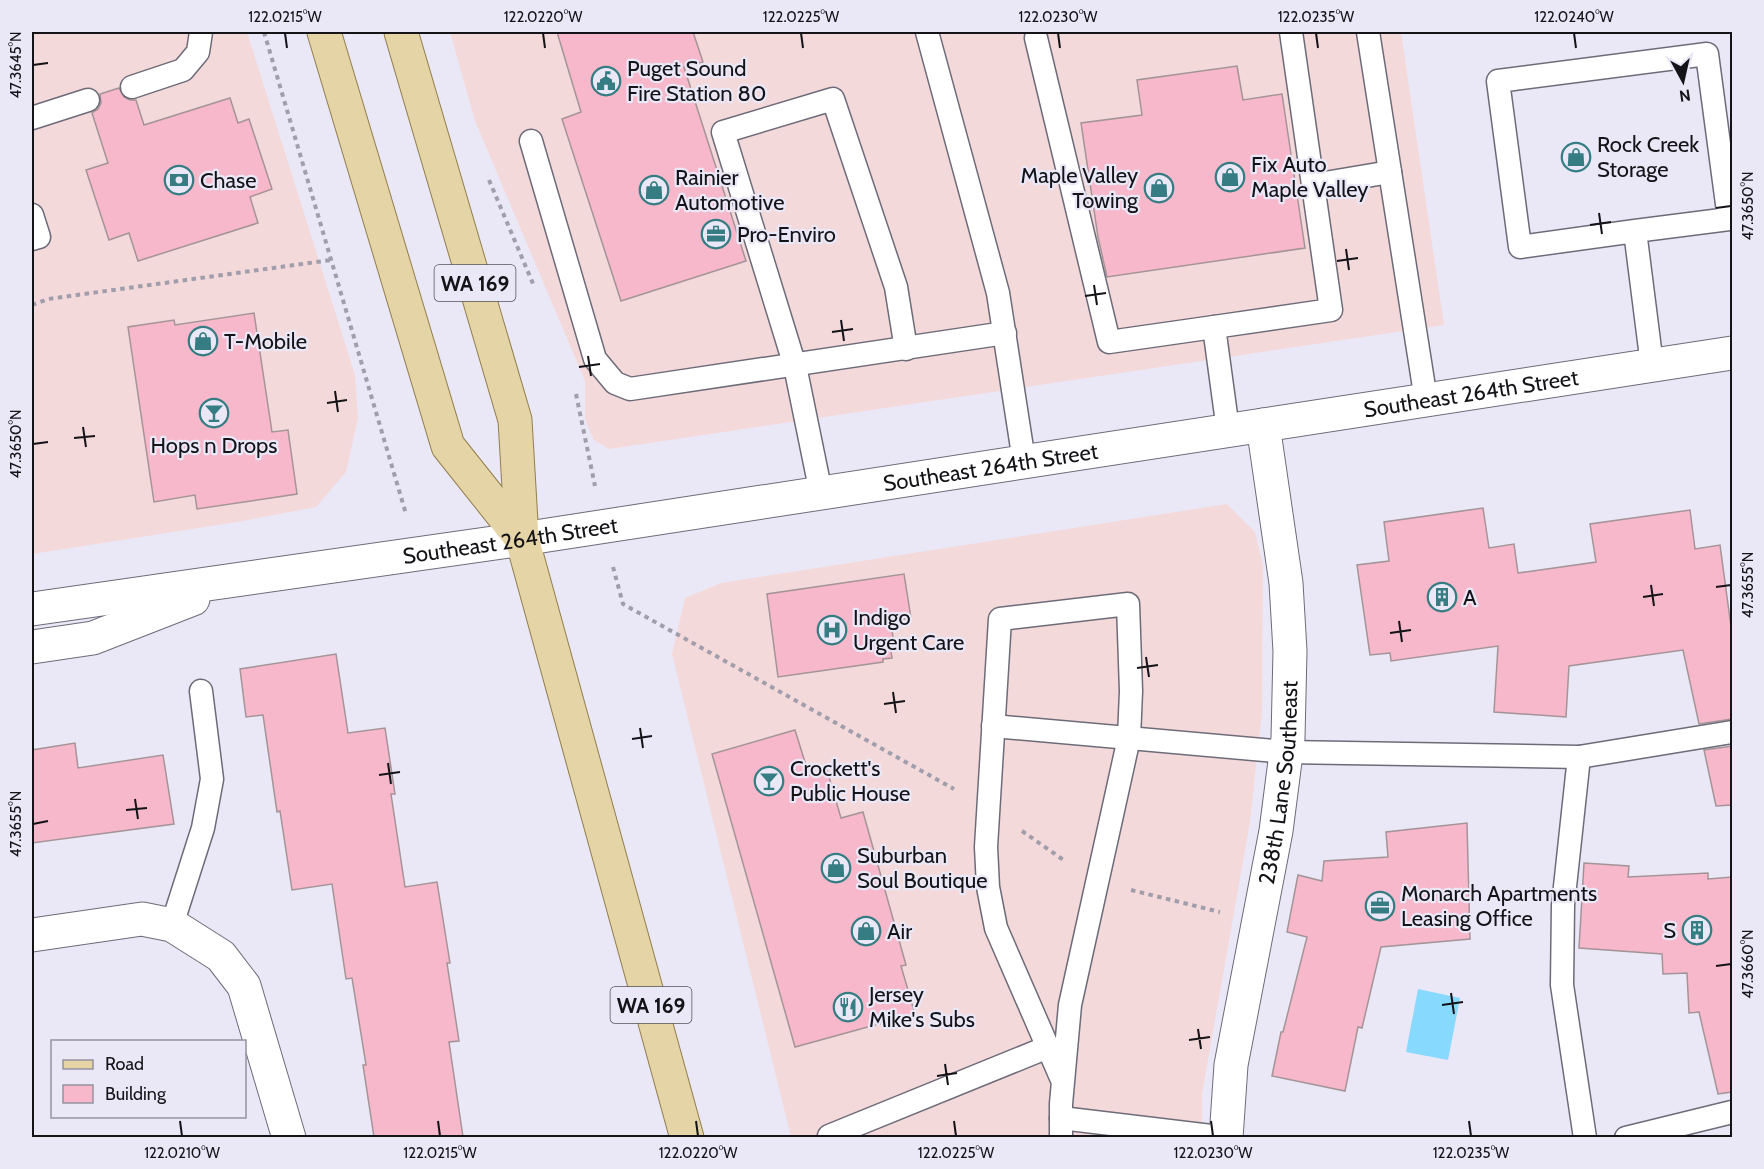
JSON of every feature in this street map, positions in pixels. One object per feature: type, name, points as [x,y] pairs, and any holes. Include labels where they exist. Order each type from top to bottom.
[{"type":"main road","name":"WA 169","points":[[324,32],[448,447],[522,539]]},
{"type":"main road","name":"WA 169","points":[[401,32],[515,420],[522,539],[687,1137]]},
{"type":"street","name":"Southeast 264th Street","points":[[32,609],[522,539],[1732,353]]},
{"type":"street","name":"238th Lane Southeast","points":[[1226,1137],[1231,1065],[1276,831],[1286,752],[1290,651],[1286,583],[1263,425]]},
{"type":"street","name":"Southeast 264th Street","points":[[32,647],[93,638],[248,578]]},
{"type":"street","points":[[32,935],[142,919],[172,925],[221,957],[244,986],[289,1137]]},
{"type":"lane","points":[[132,87],[183,70],[198,52],[201,32]]},
{"type":"lane","points":[[927,32],[998,293],[1024,461]]},
{"type":"lane","points":[[1036,38],[1109,342],[1331,310],[1291,32]]},
{"type":"lane","points":[[1368,32],[1426,400]]},
{"type":"lane","points":[[1707,54],[1729,219],[1635,231],[1520,247],[1498,81],[1707,54]]},
{"type":"lane","points":[[821,493],[795,366],[723,132],[833,99],[896,286],[906,349]]},
{"type":"lane","points":[[32,118],[88,100]]},
{"type":"lane","points":[[531,141],[595,359],[615,383],[630,389],[1005,333]]},
{"type":"lane","points":[[1313,185],[1390,172]]},
{"type":"lane","points":[[32,215],[39,237],[32,239]]},
{"type":"lane","points":[[1635,231],[1652,365]]},
{"type":"lane","points":[[1214,327],[1228,430]]},
{"type":"lane","points":[[1063,1082],[996,928],[988,887],[986,847],[1000,618],[1128,604],[1131,691],[1128,738],[1070,1005],[1061,1128],[1226,1137]]},
{"type":"lane","points":[[172,925],[203,828],[212,779],[201,692]]},
{"type":"lane","points":[[993,726],[1286,752],[1579,757],[1732,732]]},
{"type":"lane","points":[[1579,757],[1563,905],[1562,985],[1585,1137]]},
{"type":"lane","points":[[829,1136],[1048,1047]]},
{"type":"lane","points":[[1626,1137],[1732,1112]]},
{"type":"path","points":[[264,32],[418,553]]},
{"type":"path","points":[[487,173],[537,292]]},
{"type":"path","points":[[32,305],[48,299],[331,260]]},
{"type":"path","points":[[575,390],[603,526],[623,604],[988,808],[1097,882],[1258,921]]},
{"type":"shaded area","points":[[32,32],[247,32],[355,375],[358,418],[346,472],[316,507],[237,522],[32,554]]},
{"type":"shaded area","points":[[450,32],[1401,32],[1444,325],[609,449],[594,440],[585,420],[585,381],[475,121]]},
{"type":"shaded area","points":[[1227,504],[1255,532],[1263,565],[1262,711],[1250,822],[1202,1094],[1202,1137],[791,1137],[672,654],[685,598],[721,583]]},
{"type":"water","points":[[1418,989],[1460,998],[1448,1060],[1406,1052]]},
{"type":"building","name":"Rainier Automotive","points":[[557,32],[693,32],[703,62],[684,67],[746,261],[621,301],[562,119],[581,112]]},
{"type":"building","points":[[1237,66],[1243,100],[1282,94],[1305,248],[1107,277],[1098,237],[1081,123],[1142,115],[1137,80]]},
{"type":"building","name":"Chase","points":[[119,88],[124,97],[136,100],[144,125],[230,98],[238,123],[249,119],[272,189],[250,197],[258,223],[138,261],[129,233],[109,240],[86,170],[108,163],[92,113],[101,103],[100,94]]},
{"type":"building","points":[[254,313],[272,432],[288,430],[297,494],[197,509],[195,495],[154,502],[128,327],[174,320],[175,325]]},
{"type":"building","points":[[1483,508],[1489,548],[1514,544],[1518,573],[1596,562],[1590,524],[1690,510],[1695,549],[1720,545],[1732,634],[1732,719],[1699,724],[1683,650],[1569,666],[1566,717],[1494,712],[1498,646],[1391,661],[1390,653],[1370,655],[1357,565],[1389,561],[1384,522]]},
{"type":"building","name":"Indigo Urgent Care","points":[[904,574],[911,618],[891,621],[893,638],[889,639],[892,658],[883,659],[883,662],[778,677],[767,594]]},
{"type":"building","points":[[336,654],[348,733],[385,728],[395,794],[391,794],[405,887],[437,882],[459,1041],[449,1042],[463,1137],[374,1137],[363,1065],[366,1065],[352,978],[346,979],[332,884],[292,890],[280,811],[277,812],[263,715],[246,717],[240,669]]},
{"type":"building","points":[[795,730],[809,775],[827,770],[841,818],[863,812],[906,965],[901,966],[915,1014],[795,1047],[712,754]]},
{"type":"building","points":[[75,743],[78,768],[163,755],[174,824],[32,843],[32,750]]},
{"type":"building","points":[[1732,746],[1732,805],[1716,806],[1704,750]]},
{"type":"building","name":"Monarch Apartments Leasing Office","points":[[1467,823],[1470,939],[1381,947],[1362,1028],[1358,1027],[1345,1091],[1272,1076],[1281,1032],[1283,1032],[1307,937],[1287,932],[1298,875],[1322,881],[1324,861],[1388,857],[1386,832]]},
{"type":"building","points":[[1584,863],[1629,866],[1628,877],[1708,873],[1708,879],[1732,877],[1732,1092],[1718,1094],[1699,1012],[1689,1013],[1687,973],[1663,974],[1662,954],[1579,948]]},
{"type":"place","name":"Puget Sound Fire Station 80","points":[[606,81]]},
{"type":"place","name":"Rock Creek Storage","points":[[1576,157]]},
{"type":"place","name":"Fix Auto Maple Valley","points":[[1230,177]]},
{"type":"place","name":"Chase","points":[[179,180]]},
{"type":"place","name":"Maple Valley Towing","points":[[1159,188]]},
{"type":"place","name":"Rainier Automotive","points":[[654,190]]},
{"type":"place","name":"Pro-Enviro","points":[[716,234]]},
{"type":"place","name":"T-Mobile","points":[[203,341]]},
{"type":"place","name":"Hops n Drops","points":[[214,413]]},
{"type":"place","name":"A","points":[[1442,597]]},
{"type":"place","name":"Indigo Urgent Care","points":[[832,630]]},
{"type":"place","name":"Crockett's Public House","points":[[769,781]]},
{"type":"place","name":"Suburban Soul Boutique","points":[[836,868]]},
{"type":"place","name":"Monarch Apartments Leasing Office","points":[[1380,906]]},
{"type":"place","name":"S","points":[[1697,930]]},
{"type":"place","name":"Air","points":[[866,931]]},
{"type":"place","name":"Jersey Mike's Subs","points":[[848,1007]]}]
